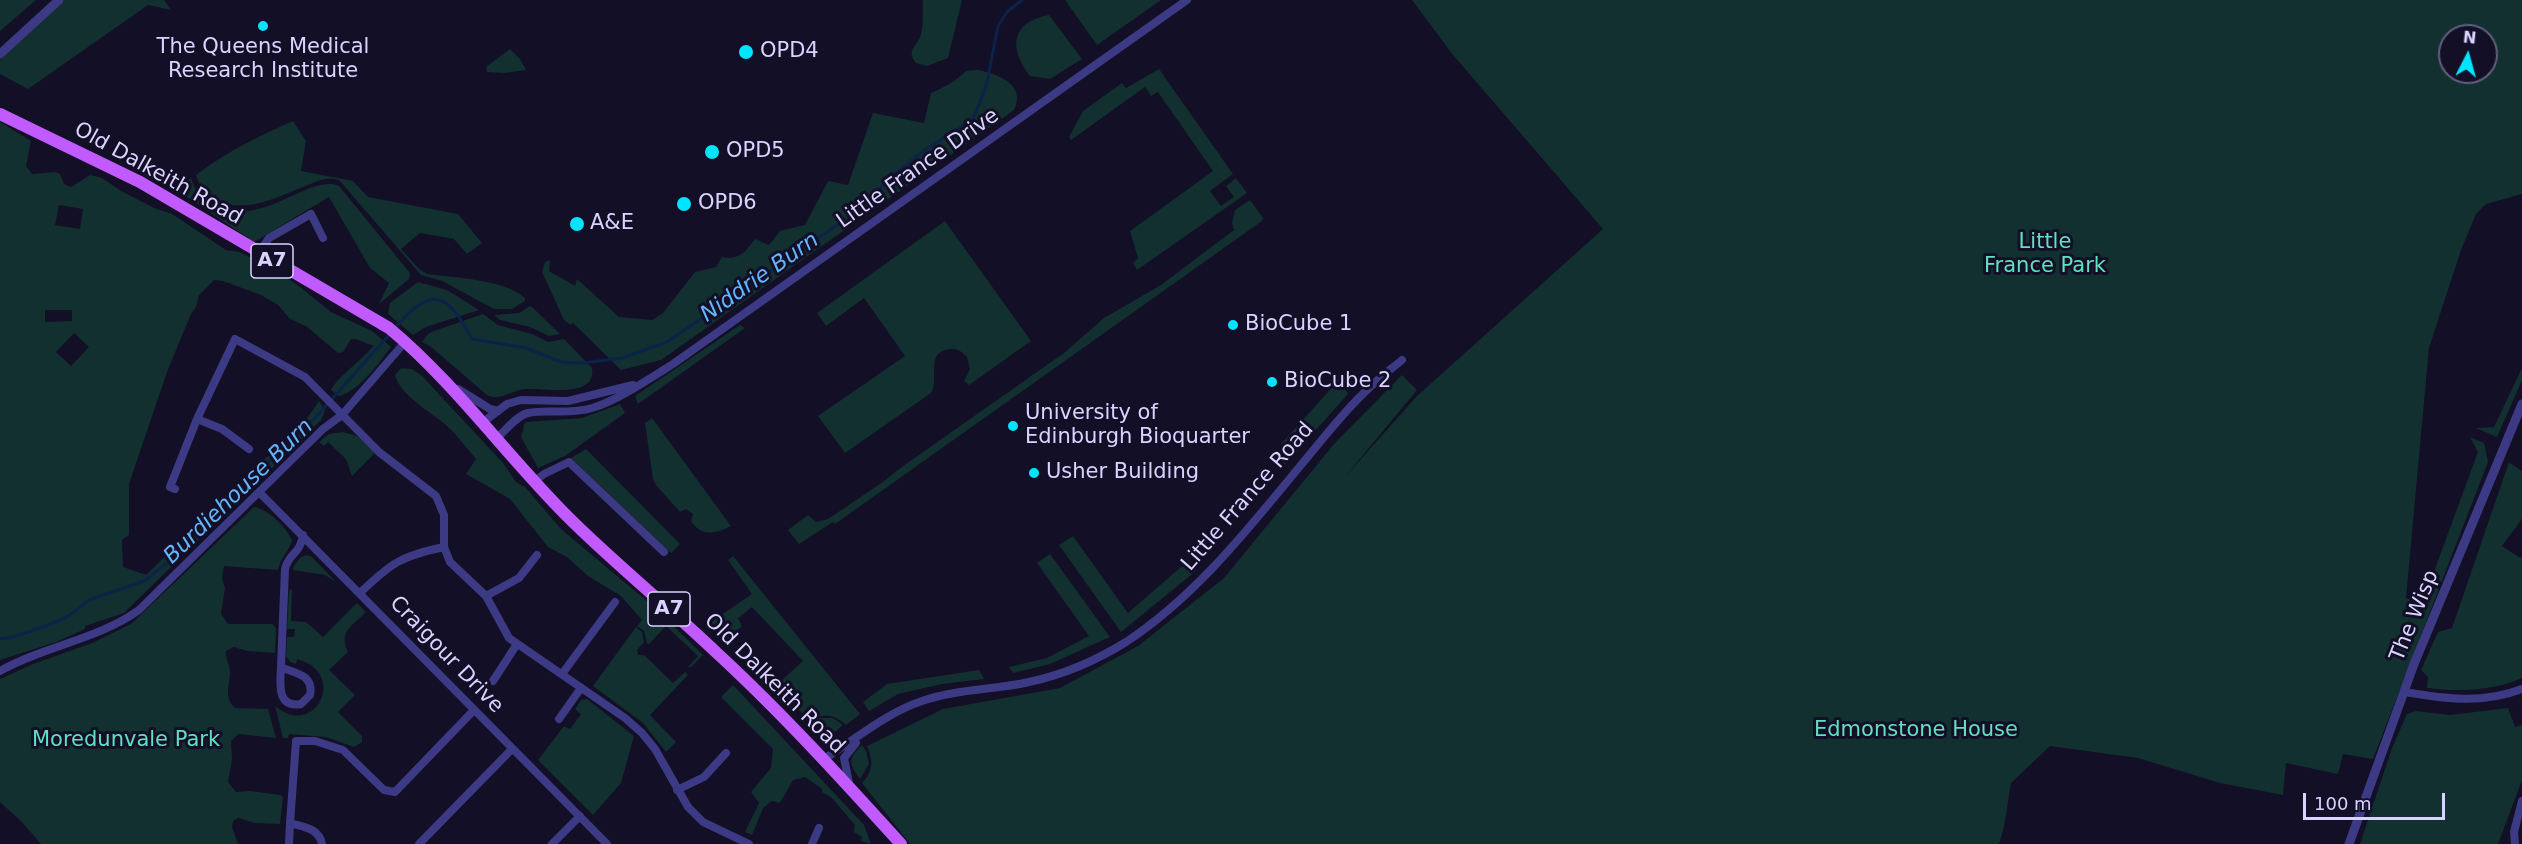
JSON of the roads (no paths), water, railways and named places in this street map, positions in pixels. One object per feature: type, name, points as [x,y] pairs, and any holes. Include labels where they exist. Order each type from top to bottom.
[{"type":"main road","name":"Old Dalkeith Road","points":[[0,114],[140,182],[389,328],[438,376],[534,482],[603,550],[720,655],[824,759],[901,844]]},
{"type":"street","points":[[0,54],[59,0]]},
{"type":"street","name":"Little France Drive","points":[[496,439],[521,416],[528,413],[567,413],[591,409],[605,404],[673,364],[1187,0]]},
{"type":"street","points":[[259,253],[269,238],[310,214],[323,238]]},
{"type":"street","points":[[175,489],[170,487],[232,337],[305,376],[379,452],[436,496],[444,515],[444,547],[450,562],[456,571],[486,596],[503,630],[518,644],[625,718],[642,733],[655,749],[688,807],[703,822],[750,844]]},
{"type":"street","points":[[0,671],[124,621],[139,610],[323,429],[342,415],[403,340]]},
{"type":"street","name":"Little France Road","points":[[824,759],[875,726],[922,701],[1030,682],[1063,672],[1104,654],[1126,641],[1173,606],[1212,570],[1366,390],[1402,360]]},
{"type":"street","name":"Old Dalkeith Road","points":[[438,376],[490,410],[498,411]]},
{"type":"street","name":"Little France Drive","points":[[482,423],[507,404],[529,398],[568,401],[637,384]]},
{"type":"street","name":"The Wisp","points":[[2349,844],[2420,649],[2522,404]]},
{"type":"street","points":[[197,419],[222,429],[249,449]]},
{"type":"street","points":[[534,482],[544,474],[569,462],[664,552]]},
{"type":"street","name":"Craigour Drive","points":[[259,492],[607,844]]},
{"type":"street","points":[[280,667],[306,677],[310,682],[310,695],[301,704],[289,704],[283,699],[280,693],[280,667],[286,562],[301,547],[303,535]]},
{"type":"street","points":[[360,593],[394,563],[416,553],[444,547]]},
{"type":"street","points":[[486,596],[519,578],[537,555]]},
{"type":"street","points":[[562,674],[615,602]]},
{"type":"street","points":[[493,681],[518,644]]},
{"type":"street","points":[[559,719],[581,688]]},
{"type":"street","points":[[2405,692],[2463,700],[2493,697],[2522,689]]},
{"type":"street","points":[[289,844],[296,741],[315,741],[343,750],[384,790],[395,792],[474,710]]},
{"type":"street","name":"Little France Road","points":[[850,787],[844,758],[851,748],[875,726]]},
{"type":"street","points":[[419,844],[512,748]]},
{"type":"street","points":[[677,790],[704,777],[726,753]]},
{"type":"street","points":[[2515,844],[2514,832],[2522,801]]},
{"type":"street","points":[[552,844],[580,816]]},
{"type":"street","points":[[290,823],[311,829],[318,834],[322,844]]},
{"type":"street","points":[[812,844],[819,828]]},
{"type":"waterway","name":"Niddrie Burn","points":[[394,329],[418,306],[428,300],[437,300],[446,303],[454,311],[472,339],[526,348],[561,362],[583,363],[622,358],[667,342],[868,204],[887,180],[925,150],[973,119],[986,87],[998,26],[1008,11],[1022,0]]},
{"type":"waterway","name":"Burdiehouse Burn","points":[[0,639],[14,637],[48,625],[69,616],[89,600],[144,581],[193,543],[270,460],[314,419],[390,334]]},
{"type":"place","name":"The Queens Medical Research Institute","points":[[263,26]]},
{"type":"place","name":"OPD4","points":[[746,52]]},
{"type":"place","name":"OPD5","points":[[712,152]]},
{"type":"place","name":"OPD6","points":[[684,204]]},
{"type":"place","name":"A&E","points":[[577,224]]},
{"type":"place","name":"BioCube 1","points":[[1233,325]]},
{"type":"place","name":"BioCube 2","points":[[1272,382]]},
{"type":"place","name":"University of Edinburgh Bioquarter","points":[[1013,426]]},
{"type":"place","name":"Usher Building","points":[[1034,473]]},
{"type":"park label","name":"Little France Park","points":[[2045,255]]},
{"type":"park label","name":"Edmonstone House","points":[[1916,731]]},
{"type":"park label","name":"Moredunvale Park","points":[[126,741]]}]
